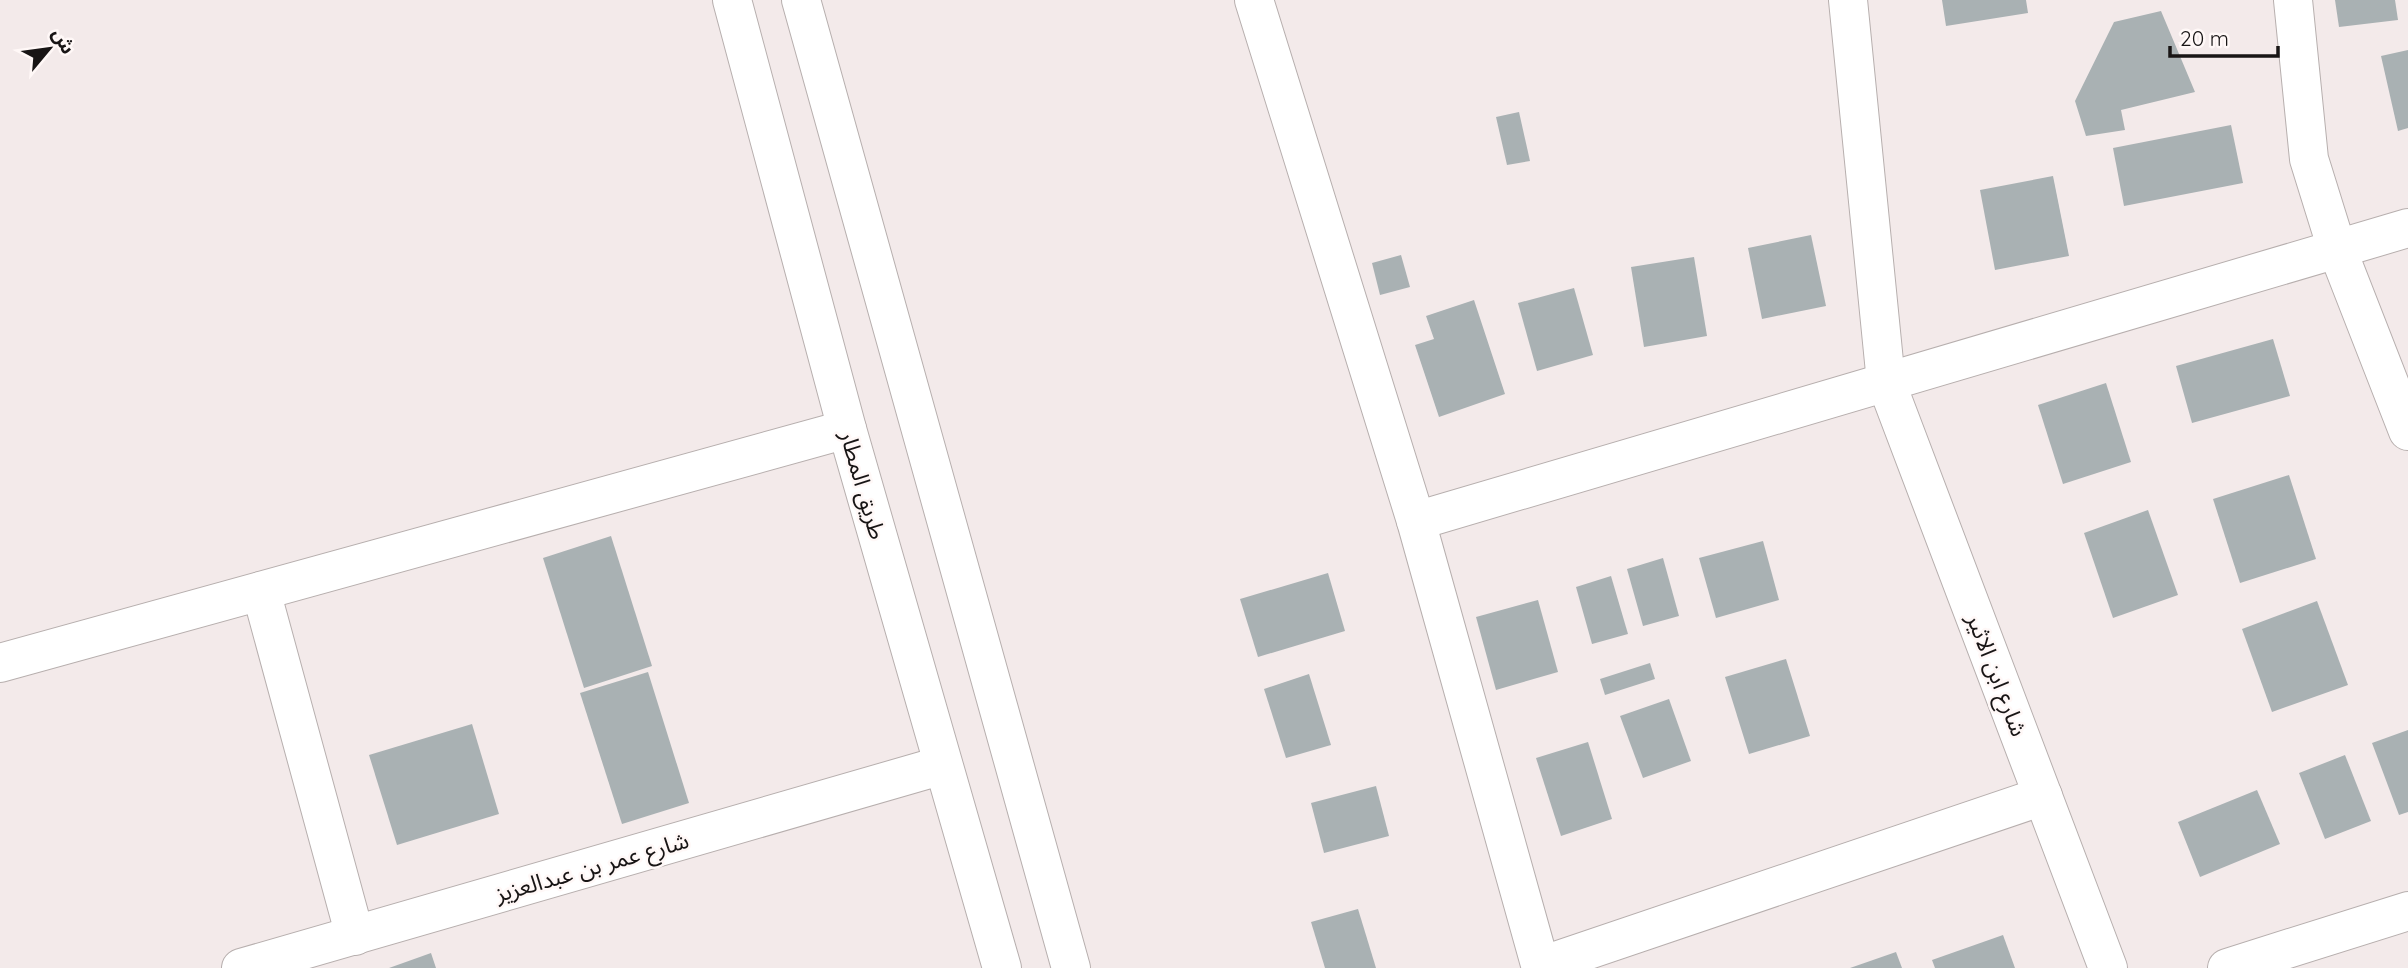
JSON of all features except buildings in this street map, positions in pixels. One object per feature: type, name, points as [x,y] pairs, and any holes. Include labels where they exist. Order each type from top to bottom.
[{"type":"main road","name":"طريق المطار","points":[[732,0],[847,429],[1002,968]]},
{"type":"main road","points":[[801,0],[1071,968]]},
{"type":"main road","points":[[1254,0],[1416,521],[1541,967],[2043,796]]},
{"type":"main road","name":"شارع ابن الاثير","points":[[1848,0],[1886,382],[2108,968]]},
{"type":"main road","points":[[2293,0],[2309,159],[2337,249],[2408,431]]},
{"type":"main road","points":[[1416,521],[2408,228]]},
{"type":"main road","points":[[0,663],[847,429]]},
{"type":"main road","points":[[261,591],[355,936]]},
{"type":"main road","name":"شارع عمر بن عبدالعزيز","points":[[241,968],[943,765]]},
{"type":"main road","points":[[2227,968],[2408,911]]}]
